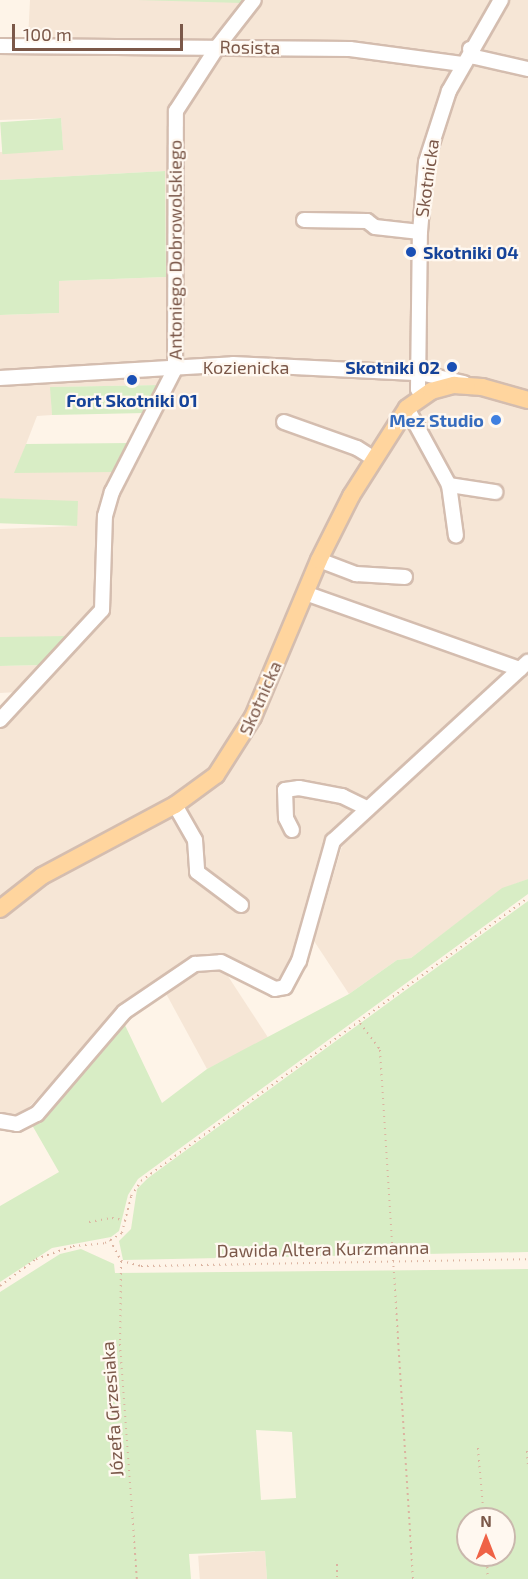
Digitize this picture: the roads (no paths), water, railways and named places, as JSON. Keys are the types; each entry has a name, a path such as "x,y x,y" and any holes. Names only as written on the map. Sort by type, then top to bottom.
{"main road":[{"name":"Skotnicka","path":"0,909 42,876 175,805 216,775 242,739 319,560 373,458 407,408 426,394 469,385"},
{"path":"469,385 528,400"}],"street":[{"name":"Antoniego Dobrowolskiego","path":"0,720 99,617 104,584 105,516 112,492 175,369 176,111 218,46 255,0"},
{"name":"Skotnicka","path":"426,394 423,374 420,232 426,162 434,131 462,64 501,0"},
{"name":"Rosista","path":"0,46 218,46 350,49 462,64"},
{"path":"470,49 475,57 528,69"},
{"path":"304,220 367,221 375,227 420,232"},
{"name":"Kozienicka","path":"0,378 233,364 423,374"},
{"path":"423,374 469,385"},
{"path":"407,408 449,485 456,536"},
{"path":"284,423 373,458"},
{"path":"449,485 495,492"},
{"path":"319,560 356,574 405,577"},
{"path":"0,1121 18,1124 37,1114 124,1012 195,964 221,962 275,989 285,987 298,961 326,856 341,831 524,665 305,593"},
{"path":"292,830 286,818 285,790 299,788 342,796 367,808"},
{"path":"175,805 195,840 197,872 241,905"}],"place":[{"name":"Skotniki 04","path":"411,252"},
{"name":"Skotniki 02","path":"452,367"},
{"name":"Fort Skotniki 01","path":"132,380"},
{"name":"Mez Studio","path":"496,420"}]}
